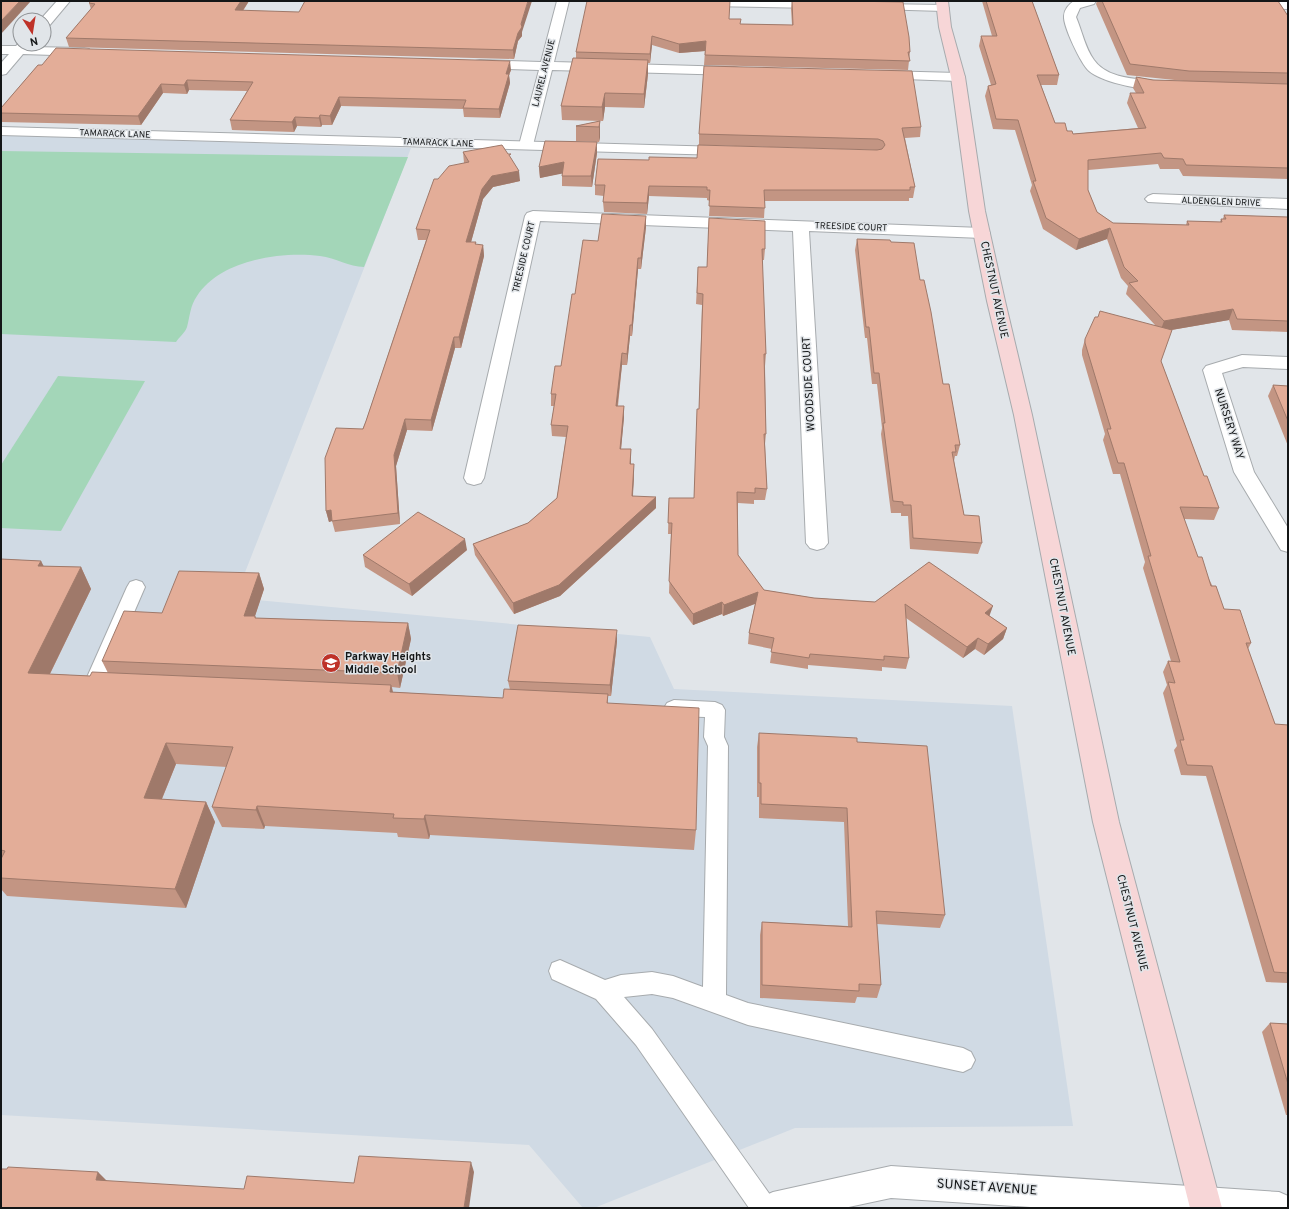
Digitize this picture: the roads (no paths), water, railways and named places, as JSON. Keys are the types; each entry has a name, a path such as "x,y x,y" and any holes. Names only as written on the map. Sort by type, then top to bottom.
{"main road":[{"name":"CHESTNUT AVENUE","path":"943,5 945,27 958,77 964,128 982,233 1023,415 1106,822 1205,1205"}],"street":[{"path":"52,14 64,1"},
{"name":"LAUREL AVENUE","path":"526,146 563,1"},
{"path":"1090,1 1075,5 1071,10 1070,17 1089,64 1099,72 1121,80 1150,85 1173,86"},
{"path":"1236,4 1288,5"},
{"path":"1,50 12,48"},
{"path":"52,49 97,53"},
{"path":"1,71 18,52"},
{"path":"468,64 748,71"},
{"path":"866,75 958,77"},
{"name":"ALDENGLEN DRIVE","path":"1153,200 1288,204"},
{"name":"TREESIDE COURT","path":"474,478 533,216 982,233"},
{"name":"WOODSIDE COURT","path":"801,225 817,543"},
{"name":"NURSERY WAY","path":"1288,363 1242,361 1212,370 1244,472 1288,545"},
{"name":"SUNSET AVENUE","path":"773,1208 892,1182 1205,1205"},
{"path":"1205,1205 1279,1208"}],"lane":[{"path":"700,2 826,6"},
{"path":"865,7 943,5"},
{"name":"TAMARACK LANE","path":"1,131 733,151"},
{"path":"126,685 94,684 136,587"},
{"path":"659,708 714,710 714,737 718,746 714,1002"},
{"path":"560,971 604,991 644,1037 764,1208"},
{"path":"604,991 621,986 652,983 673,987 760,1017 963,1060"}],"place":[{"name":"Parkway Heights Middle School","path":"331,663"}]}
